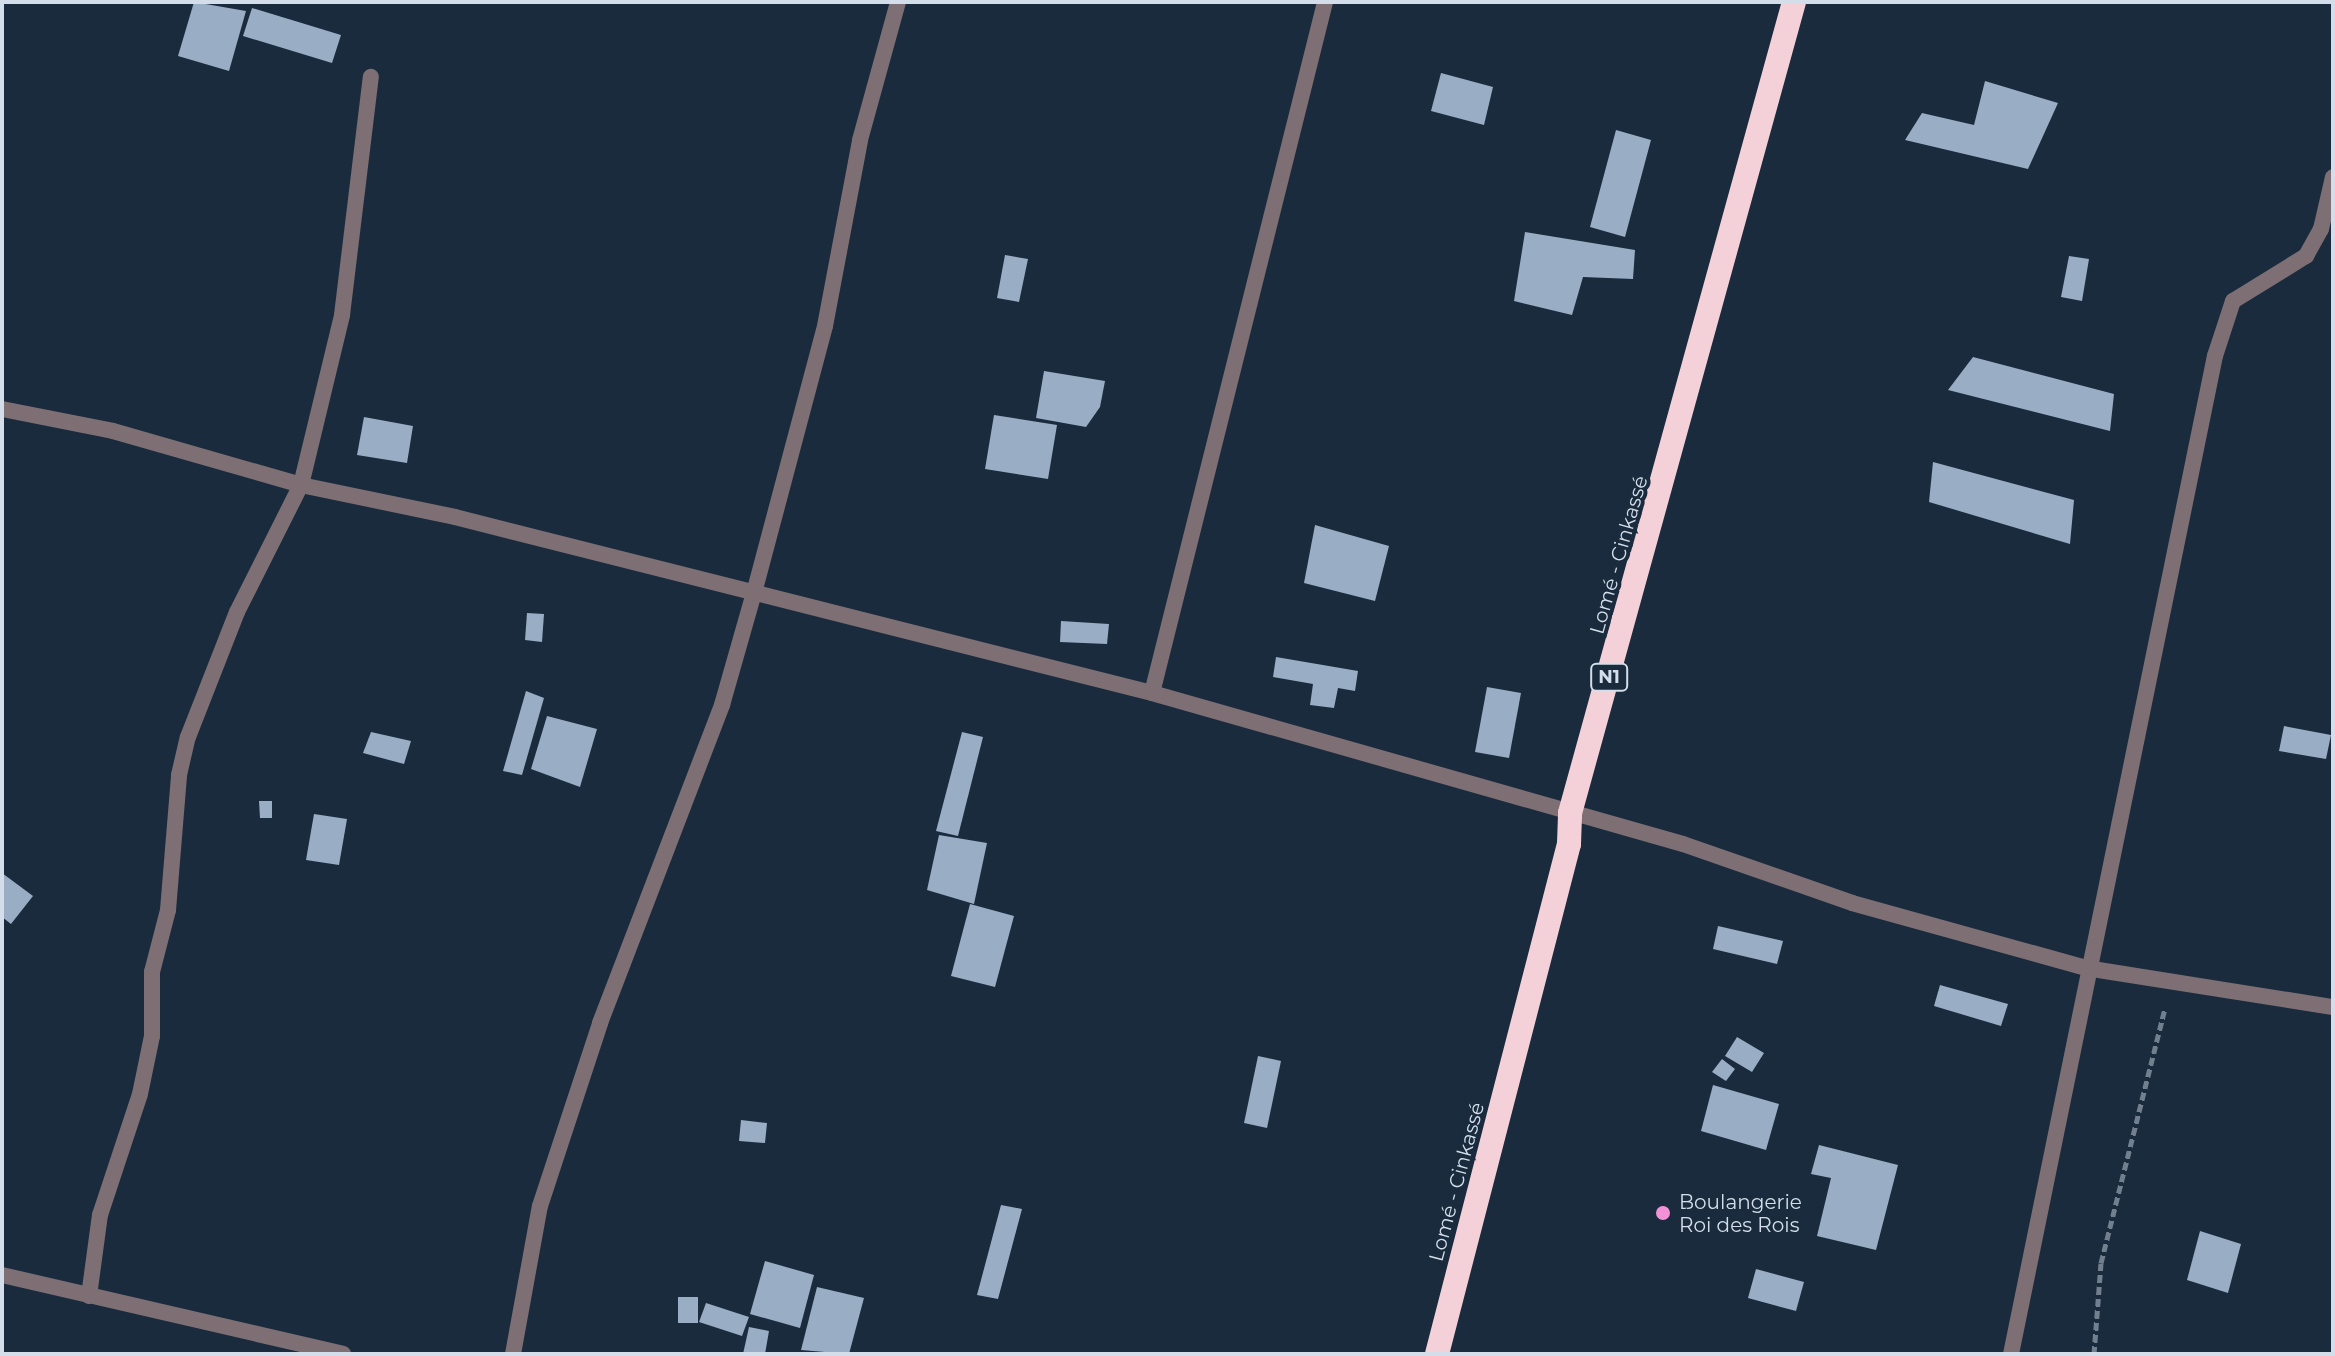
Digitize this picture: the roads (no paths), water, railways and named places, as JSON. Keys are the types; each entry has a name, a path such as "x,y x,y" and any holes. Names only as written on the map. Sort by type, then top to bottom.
{"highway":[{"name":"Lomé - Cinkassé","path":"1437,1354 1569,844 1570,813 1794,2"}],"street":[{"path":"513,1354 540,1206 600,1023 722,705 754,593 825,326 860,140 898,2"},
{"path":"1152,693 1325,2"},
{"path":"89,1296 100,1215 151,1044 152,972 168,910 175,849 172,809 188,737 237,612 301,485 342,315 371,77"},
{"path":"2011,1354 2086,968 2215,356 2233,301 2306,256 2321,229 2333,177"},
{"path":"2,409 113,431 301,485 455,517 1152,693 1683,844 1852,903 2086,968 2333,1007"},
{"path":"2,1275 343,1354"}],"place":[{"name":"Boulangerie Roi des Rois","path":"1663,1213"}]}
